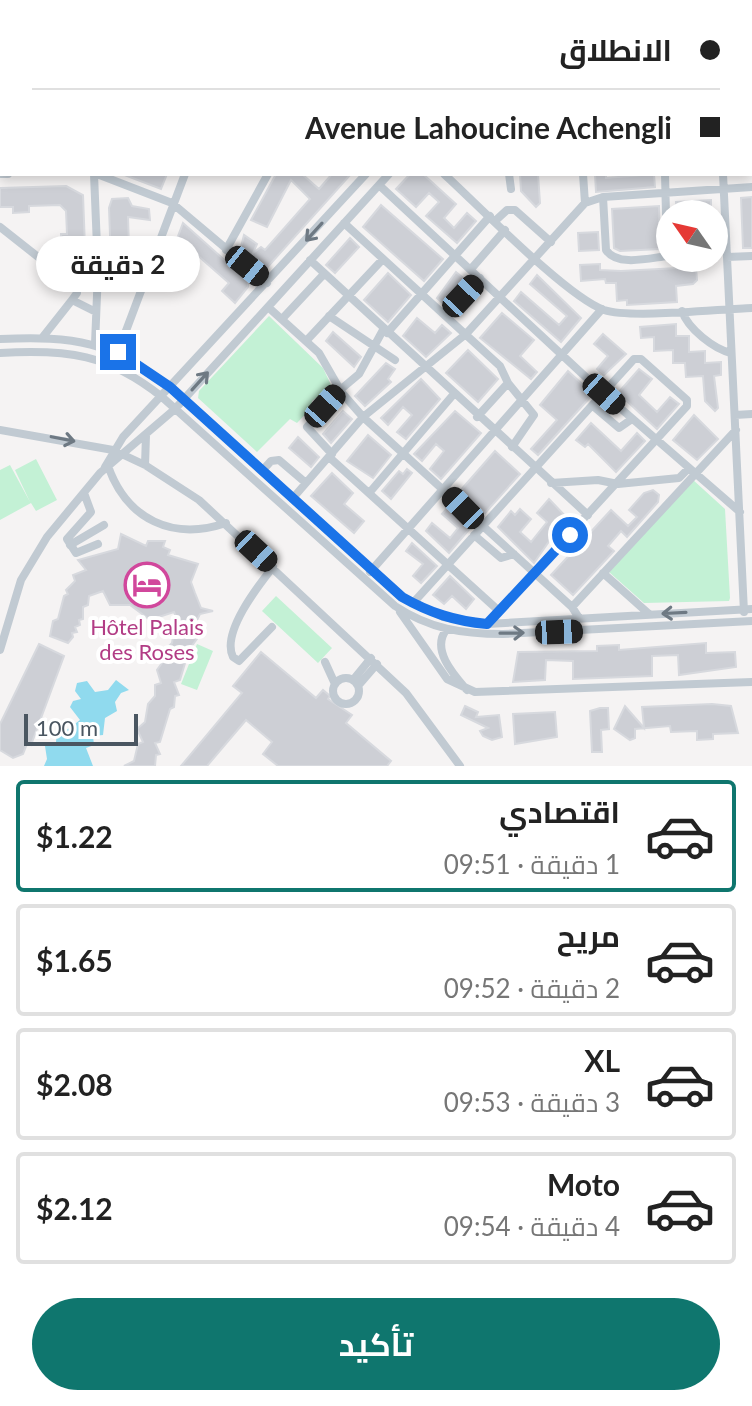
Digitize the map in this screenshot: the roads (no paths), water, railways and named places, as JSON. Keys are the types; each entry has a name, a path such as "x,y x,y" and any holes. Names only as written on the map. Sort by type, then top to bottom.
{"street":[{"path":"95,344 96,176"},
{"path":"101,176 172,203 267,283"},
{"path":"118,352 184,176"},
{"path":"226,250 267,176"},
{"path":"109,464 113,450 364,176"},
{"path":"0,650 16,594 32,560 84,493 109,464 175,409 387,176"},
{"path":"446,176 536,258 602,309 682,311 752,308"},
{"path":"509,176 511,189"},
{"path":"583,176 585,203"},
{"path":"603,197 607,253 620,260 668,254 665,176"},
{"path":"723,176 724,200"},
{"path":"379,185 632,419 691,471 740,507"},
{"path":"293,498 363,417 466,334 585,203 603,197 752,187"},
{"path":"499,611 331,455 307,427 359,374 385,331 493,218 507,210 515,210 551,242"},
{"path":"344,223 500,366 508,383 534,415 512,447"},
{"path":"0,227 75,286 77,293 42,338"},
{"path":"471,269 505,230"},
{"path":"728,257 752,256"},
{"path":"307,340 383,259"},
{"path":"310,260 453,395 588,515"},
{"path":"395,606 446,630 465,634 748,621 728,272"},
{"path":"282,319 324,274"},
{"path":"445,315 480,278"},
{"path":"72,300 96,312"},
{"path":"268,307 307,340 328,364 340,390 363,417 572,607 579,618"},
{"path":"364,579 564,356 602,309"},
{"path":"682,311 687,322 717,348 731,353"},
{"path":"329,316 395,360"},
{"path":"0,339 42,338 95,344 118,352 170,387 371,571 413,603 443,617 487,624 748,609"},
{"path":"0,353 91,356 125,370 162,397 395,606 447,679 467,690 482,693 752,682"},
{"path":"413,603 634,359 641,359 688,403 618,484 487,624"},
{"path":"477,417 508,383"},
{"path":"370,492 453,395"},
{"path":"593,406 619,428 632,419"},
{"path":"735,415 752,414"},
{"path":"0,430 124,454 226,523 406,693 460,766"},
{"path":"572,607 691,471 736,430"},
{"path":"143,464 146,435"},
{"path":"99,447 131,504 162,526 194,531 226,523"},
{"path":"262,471 271,461 279,460 306,483"},
{"path":"109,464 143,464"},
{"path":"550,483 598,480 618,484 679,478 691,471"},
{"path":"84,493 91,512 68,535 70,545 76,553 98,544"},
{"path":"740,507 752,502"},
{"path":"70,545 104,525"},
{"path":"474,535 501,558 514,554"},
{"path":"272,627 239,661 233,657 232,636 253,593 273,567"},
{"path":"603,573 649,614"},
{"path":"446,630 440,647 453,674 467,690"},
{"path":"325,662 335,684 335,696 343,703 354,700 356,683 374,661"},
{"path":"335,684 347,678 356,683"}],"water":[{"path":"116,680 129,690 121,693 115,702 117,711 105,718 103,735 93,736 94,745 86,748 93,766 44,766 47,759 45,746 56,742 57,732 68,729 80,720 70,707 73,701 81,699 75,691 77,683 87,681 95,692 108,690"}],"place":[{"name":"Hôtel Palais des Roses","path":"147,585"}]}
